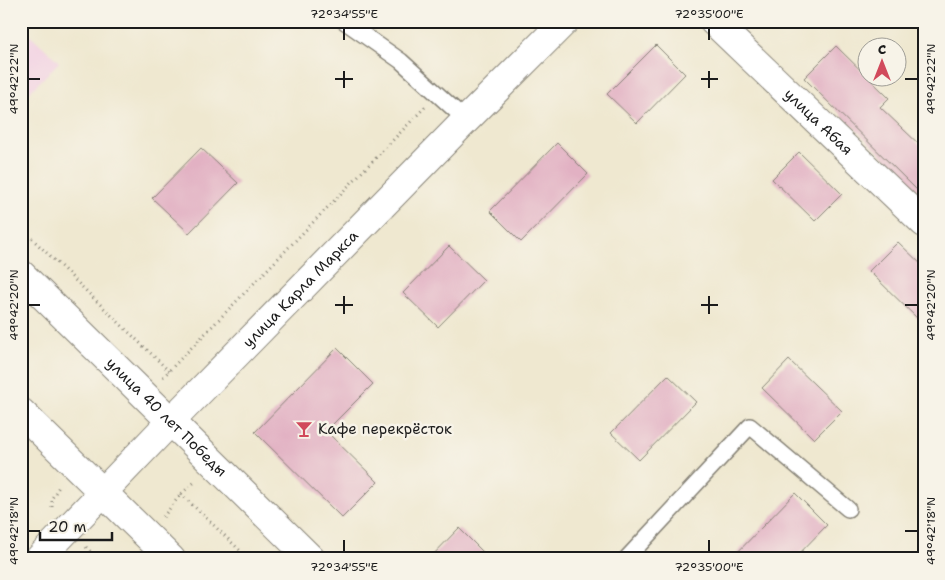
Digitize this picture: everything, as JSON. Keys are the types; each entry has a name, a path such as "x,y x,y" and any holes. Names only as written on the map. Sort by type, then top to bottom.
{"street":[{"name":"улица Карла Маркса","path":"39,559 171,421 565,21"},
{"name":"улица Абая","path":"713,21 924,223"},
{"name":"улица 40 лет Победы","path":"21,274 311,559"},
{"path":"21,412 172,559"}],"lane":[{"path":"344,21 401,61 466,120"},
{"path":"626,559 750,426 848,509"}],"path":[{"path":"145,395 438,94"},
{"path":"21,228 168,371"},
{"path":"148,536 181,494 216,465"},
{"path":"181,494 249,559"}],"shaded area":[{"path":"21,26 59,62 21,101"}],"building":[{"path":"656,45 685,74 637,123 607,94"},
{"path":"836,46 858,68 858,88 879,88 889,98 880,107 924,149 924,197 804,78"},
{"path":"557,143 588,174 521,242 490,211"},
{"path":"201,148 238,183 189,233 152,198"},
{"path":"799,152 842,194 815,221 772,179"},
{"path":"898,242 924,267 924,325 869,271"},
{"path":"449,246 484,280 438,327 403,293"},
{"path":"337,348 373,384 326,431 378,482 342,518 255,432"},
{"path":"789,360 842,411 814,439 762,388"},
{"path":"668,375 696,402 639,460 611,433"},
{"path":"795,493 827,525 794,559 731,559"},
{"path":"459,528 490,559 429,559"}],"place":[{"name":"Кафе перекрёсток","path":"304,429"}]}
